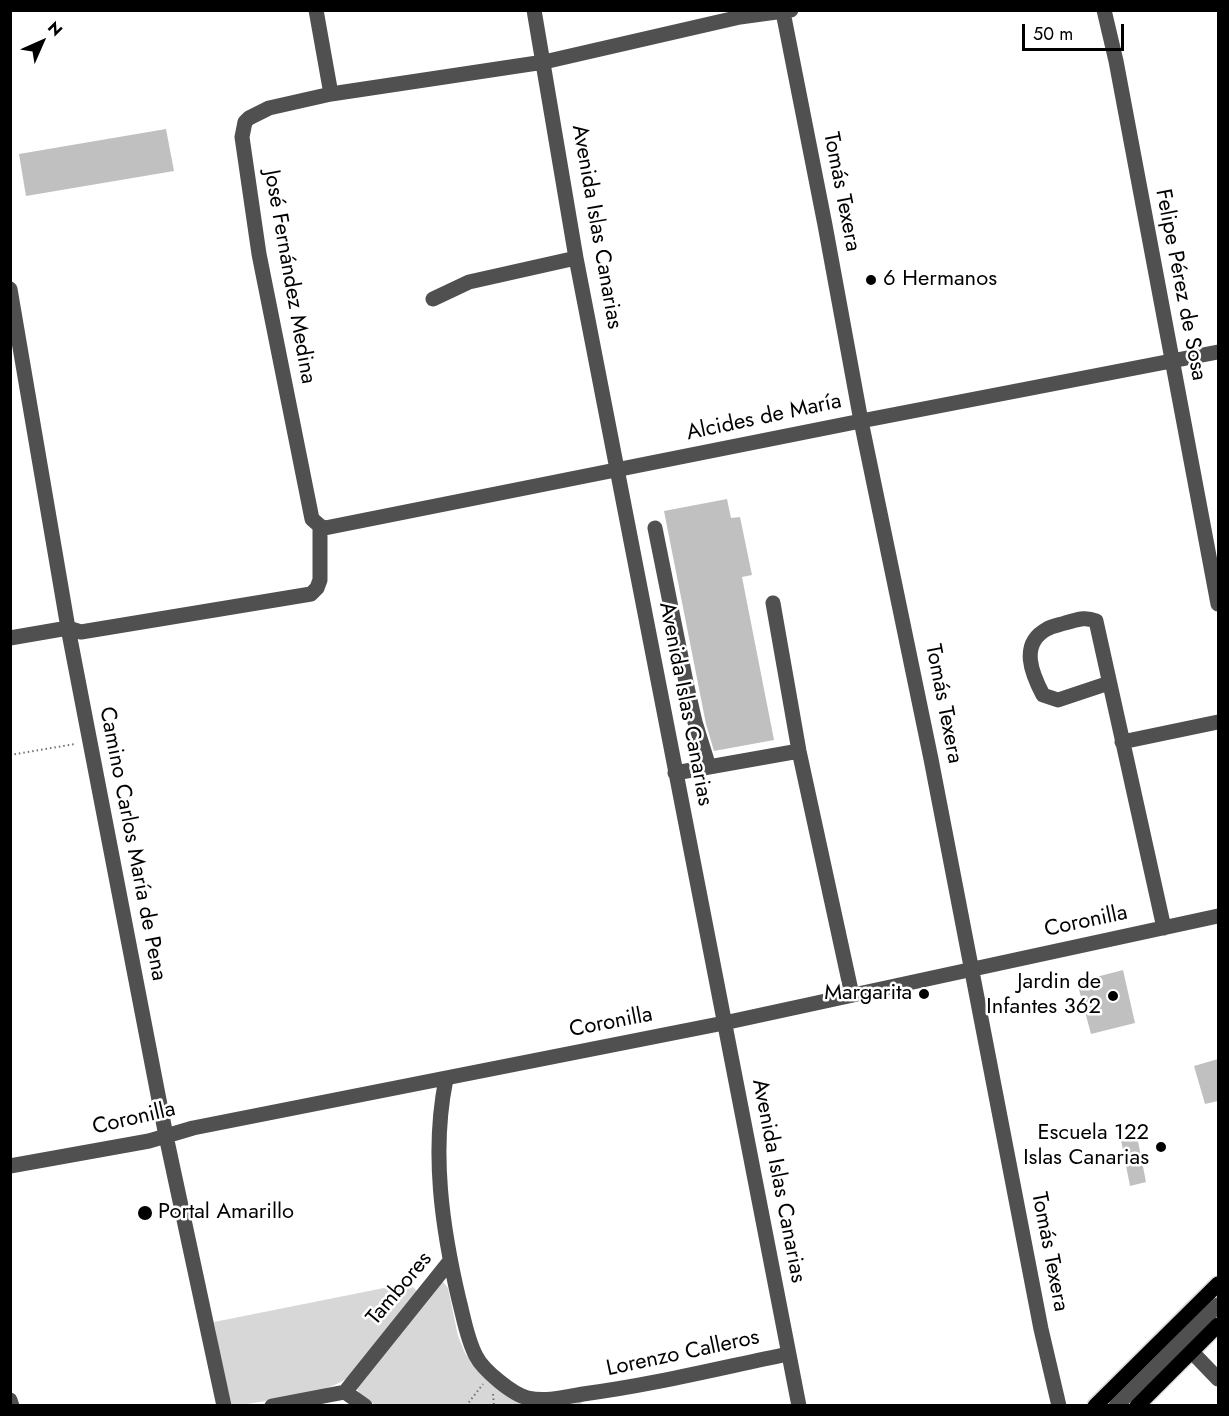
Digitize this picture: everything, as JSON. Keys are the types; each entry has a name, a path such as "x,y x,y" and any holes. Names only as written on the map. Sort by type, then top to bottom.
{"main road":[{"path":"1095,1406 1218,1284"},
{"path":"1137,1406 1218,1325"}],"street":[{"path":"316,10 332,94"},
{"name":"Avenida Islas Canarias","path":"534,10 576,258 799,1406"},
{"name":"Felipe Pérez de Sosa","path":"1104,10 1116,61 1218,604"},
{"name":"José Fernández Medina","path":"320,526 312,519 259,254 242,136 245,122 257,112 332,94 544,62 740,17 787,11"},
{"name":"Tomás Texera","path":"787,11 861,421 931,759 970,970 1039,1317 1059,1406"},
{"path":"433,299 469,282 576,258"},
{"name":"Camino Carlos María de Pena","path":"10,289 89,741 166,1136 224,1406"},
{"name":"Alcides de María","path":"320,526 325,528 1218,352"},
{"path":"10,638 68,628 81,632 311,594 317,588 320,580 320,526"},
{"path":"655,528 689,696 710,767"},
{"path":"773,603 799,751 852,995"},
{"path":"1109,683 1058,700 1043,695 1032,674 1030,655 1034,639 1047,628 1086,617 1096,621 1164,928"},
{"path":"1122,742 1218,722"},
{"path":"675,773 799,751"},
{"name":"Coronilla","path":"10,1166 149,1141 193,1128 724,1023 1218,916"},
{"path":"446,1079 440,1114 438,1147 450,1261"},
{"name":"Tambores","path":"450,1261 469,1342 477,1359 491,1373 526,1398 545,1400 605,1391"},
{"name":"Tambores","path":"345,1392 450,1261"},
{"path":"1116,1406 1218,1305"},
{"path":"1192,1352 1218,1379"},
{"name":"Lorenzo Calleros","path":"593,1406 605,1391 788,1354"},
{"path":"272,1406 345,1392 365,1406"},
{"path":"10,1400 12,1406"}],"path":[{"path":"10,755 89,741"},
{"path":"466,1406 491,1373"}],"shaded area":[{"path":"443,1282 448,1288 458,1336 465,1353 474,1366 508,1393 581,1400 582,1406 375,1405 359,1393 356,1386"},
{"path":"409,1283 418,1292 350,1376 327,1388 313,1392 242,1405 229,1404 214,1322"}],"building":[{"path":"166,129 174,171 26,196 19,154"},
{"path":"727,499 731,518 740,517 752,575 742,577 774,740 714,751 706,724 664,511"},
{"path":"1123,970 1135,1023 1091,1034 1077,982"},
{"path":"1218,1059 1218,1101 1205,1104 1194,1066"},
{"path":"1137,1136 1146,1182 1130,1186 1121,1140"}],"place":[{"name":"6 Hermanos","path":"871,280"},
{"name":"Margarita","path":"924,994"},
{"name":"Jardin de Infantes 362","path":"1113,996"},
{"name":"Escuela 122 Islas Canarias","path":"1161,1147"},
{"name":"Portal Amarillo","path":"145,1213"}]}
